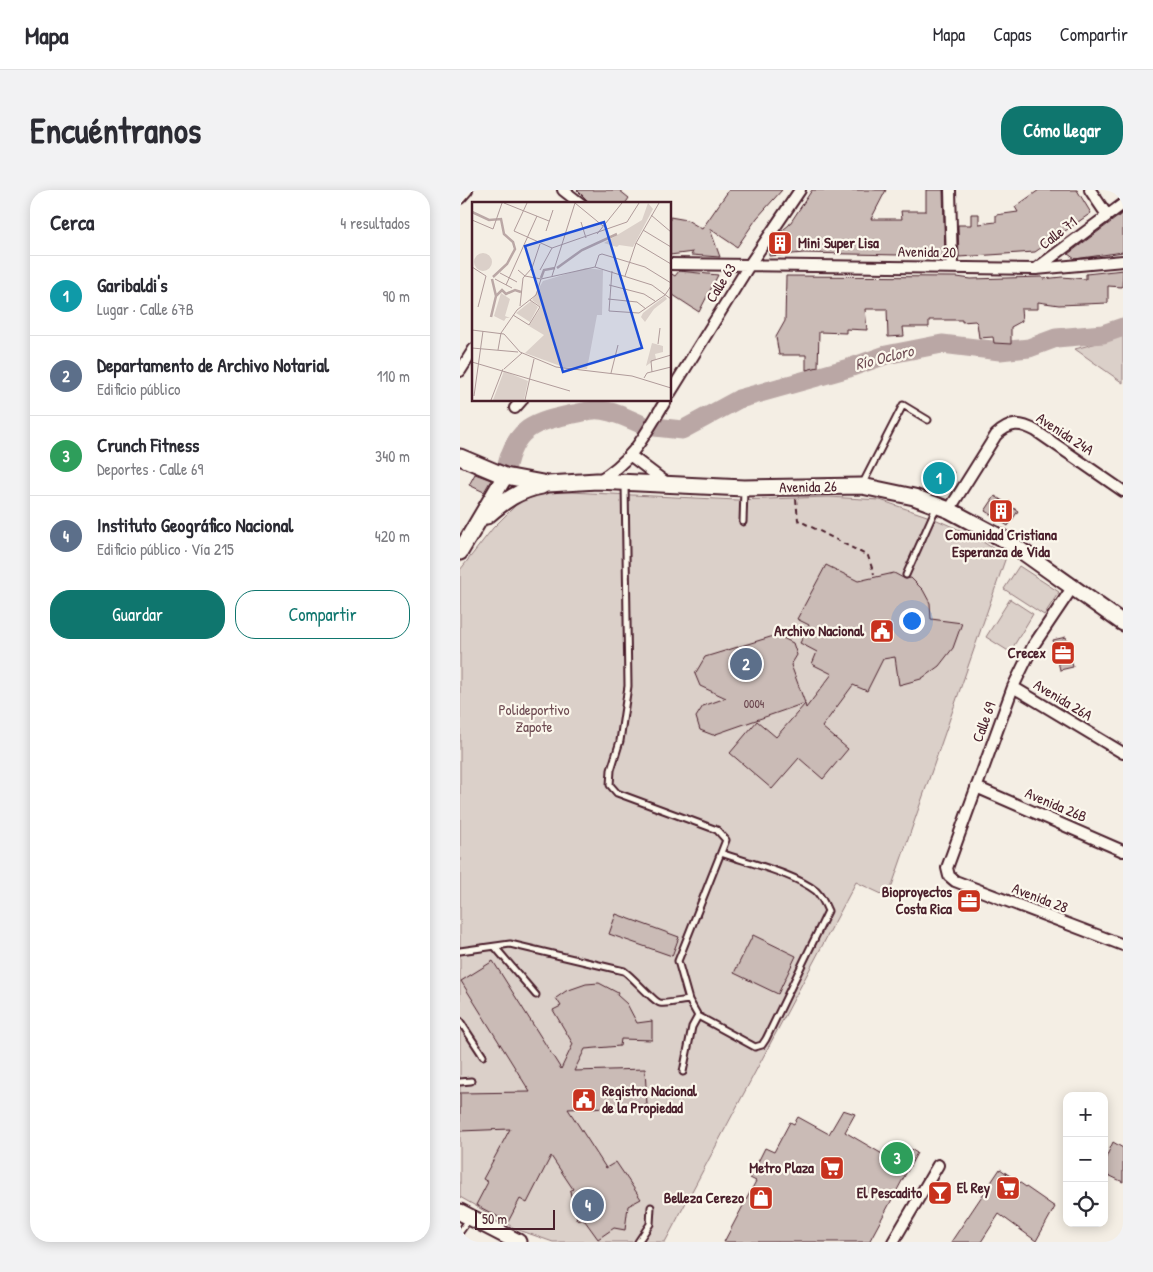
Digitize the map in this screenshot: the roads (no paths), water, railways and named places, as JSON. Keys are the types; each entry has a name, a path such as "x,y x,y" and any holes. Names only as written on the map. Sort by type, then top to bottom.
{"street":[{"path":"460,198 467,190"},
{"path":"563,190 578,202"},
{"name":"Calle 63","path":"671,391 750,264 800,190"},
{"path":"950,190 952,267"},
{"path":"1090,190 1107,215"},
{"name":"Calle 71","path":"1036,268 1123,204"},
{"name":"Avenida 20","path":"671,264 1036,268 1123,261"},
{"path":"460,371 472,352"},
{"path":"597,482 631,456 665,401"},
{"name":"Avenida 24A","path":"943,507 996,434 1005,426 1015,424 1026,425 1036,431 1123,491"},
{"name":"Avenida 26","path":"460,456 506,476 548,484 597,482 744,488 796,486 862,486 880,488 943,507 1009,542 1123,623"},
{"path":"631,456 671,486"},
{"path":"460,552 506,476"},
{"path":"477,525 512,496 525,489 548,484"},
{"name":"Calle 69","path":"949,876 947,868 1013,687 1033,646 1072,588"},
{"name":"Avenida 26A","path":"1013,687 1123,753"},
{"name":"Avenida 26B","path":"976,787 1123,851"},
{"name":"Avenida 28","path":"949,876 955,881 1123,945"},
{"path":"893,1242 938,1164"},
{"path":"465,1215 518,1242"}],"lane":[{"path":"862,486 903,405 928,420"},
{"path":"625,483 628,686 620,741 611,770 610,785 617,793 718,830 726,840 678,961 689,1000 698,1016 755,1047 762,1045 828,911 824,900 816,891 796,880 721,853"},
{"path":"743,522 744,488"},
{"path":"906,574 943,507"},
{"path":"460,952 510,944 624,971 636,979 651,999 660,1002 689,1000"},
{"path":"494,947 536,995"},
{"path":"683,1072 692,1027 698,1016"},
{"path":"460,1021 483,1056"},
{"path":"460,1082 471,1081"},
{"path":"638,1242 650,1224 651,1207"},
{"path":"460,1232 465,1215"}],"waterway":[{"name":"Río Ocloro","path":"655,427 682,430 739,399 849,368 886,355 942,344 1000,351 1029,348 1056,338 1103,334 1123,327"},
{"name":"Río Ocloro","path":"506,470 514,445 520,436 528,429 547,420 596,410 616,414 643,425"}],"place":[{"name":"Mini Super Lisa","path":"780,243"},
{"name":"Garibaldi's","path":"939,478"},
{"name":"Comunidad Cristiana Esperanza de Vida","path":"1001,511"},
{"name":"Archivo Nacional","path":"882,631"},
{"name":"Crecex","path":"1063,653"},
{"name":"Departamento de Archivo Notarial","path":"746,664"},
{"name":"Bioproyectos Costa Rica","path":"969,901"},
{"name":"Registro Nacional de la Propiedad","path":"584,1100"},
{"name":"Crunch Fitness","path":"897,1158"},
{"name":"Metro Plaza","path":"832,1168"},
{"name":"El Rey","path":"1008,1188"},
{"name":"El Pescadito","path":"940,1193"},
{"name":"Belleza Cerezo","path":"761,1198"},
{"name":"Instituto Geográfico Nacional","path":"588,1205"}],"park label":[{"name":"Polideportivo Zapote","path":"534,718"}]}
